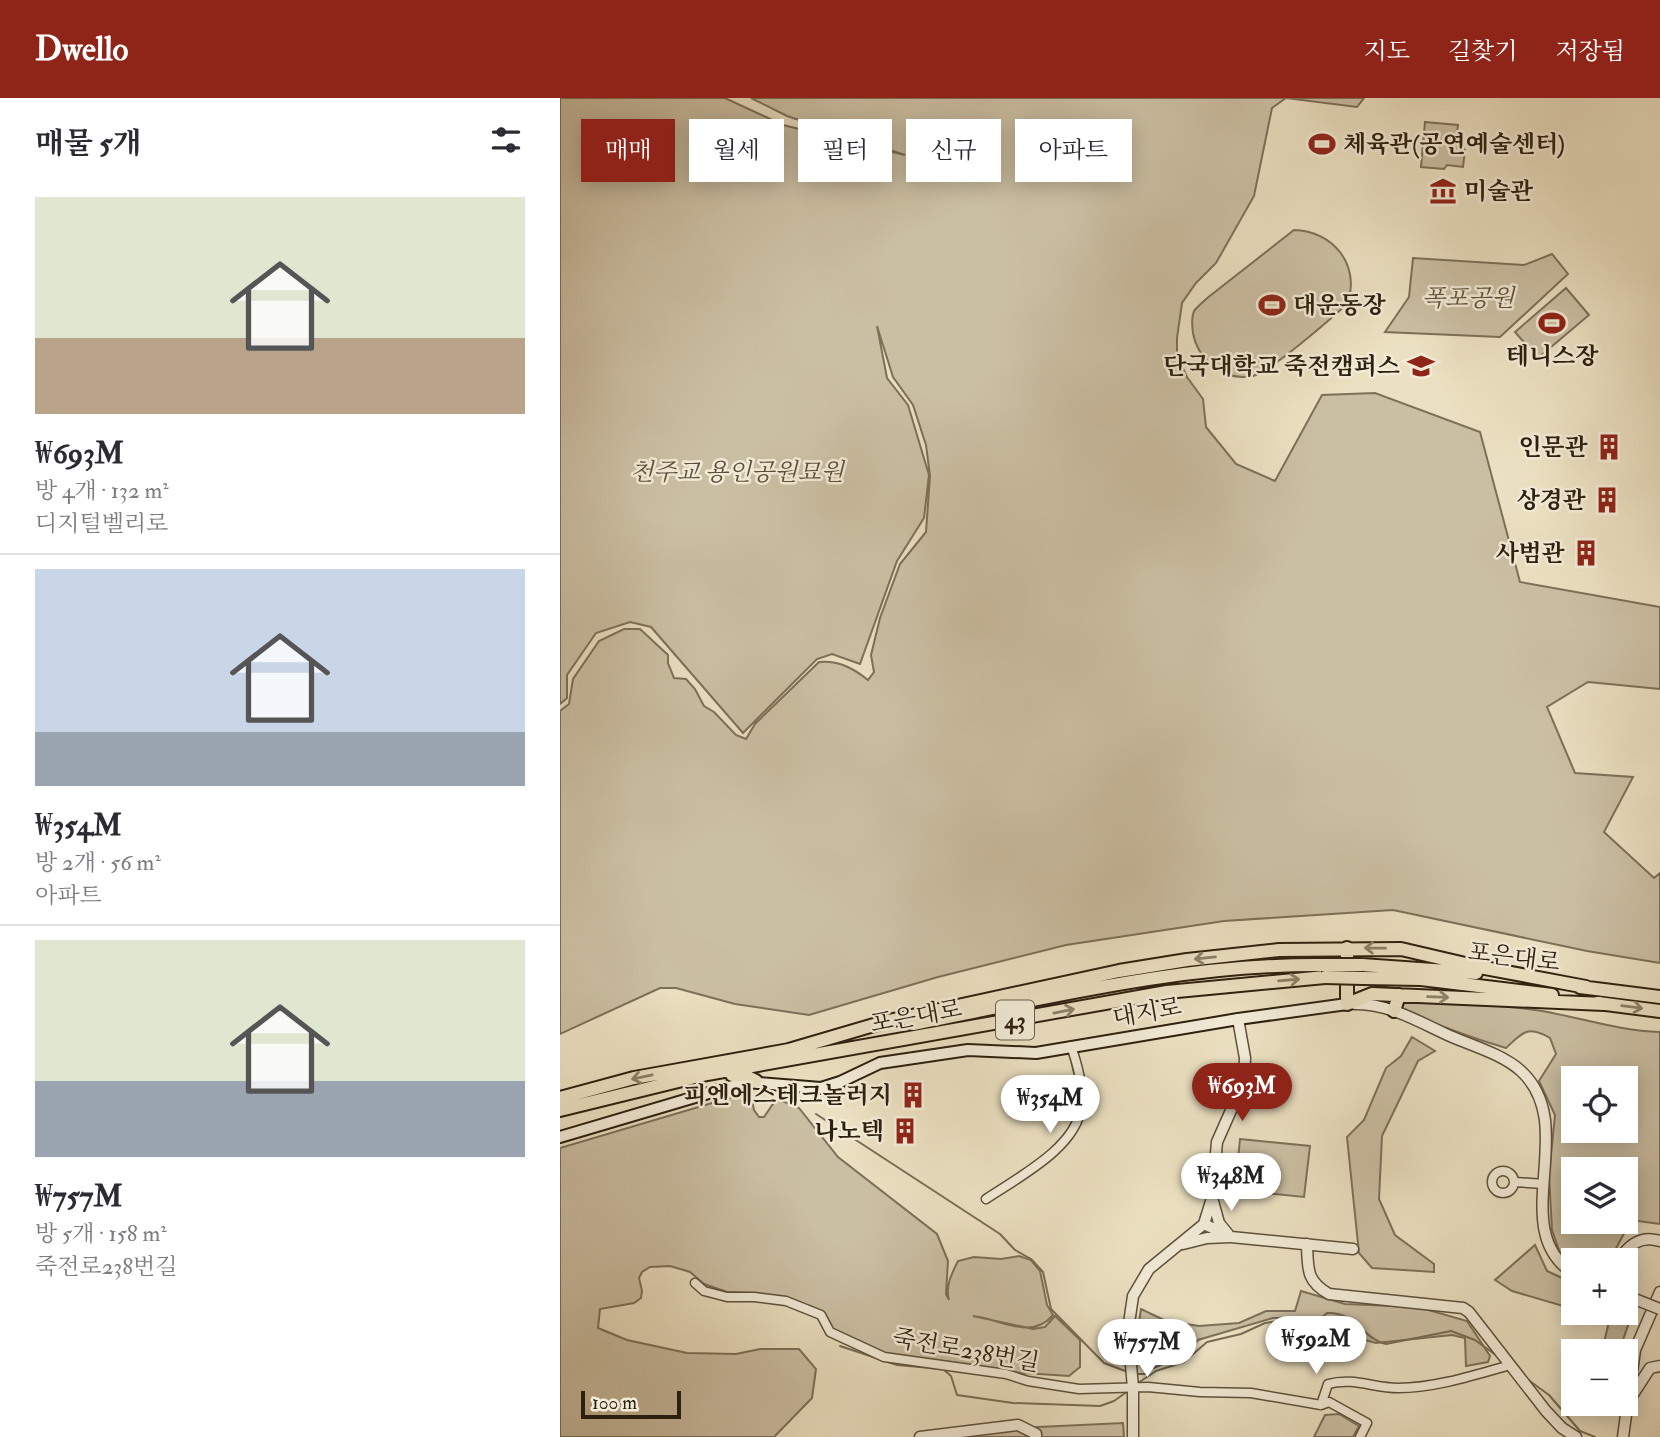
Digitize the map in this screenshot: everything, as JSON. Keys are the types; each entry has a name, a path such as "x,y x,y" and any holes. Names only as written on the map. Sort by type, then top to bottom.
{"highway":[{"path":"1346,948 1347,1004 1372,994 1604,1004"},
{"path":"782,1052 884,1022 1119,971 1279,950 1401,948 1474,967 1586,987"},
{"name":"포은대로","path":"560,1098 634,1078 782,1052 894,1027 1111,985 1278,964 1323,971"},
{"name":"포은대로","path":"560,1110 707,1074 1167,992 1323,971"},
{"name":"43","path":"1323,971 1363,971"},
{"name":"포은대로","path":"1363,971 1466,972 1660,997"},
{"name":"포은대로","path":"1363,971 1531,991 1660,1011"},
{"path":"1394,1012 1399,995"},
{"path":"707,1074 744,1075 756,1081"}],"main road":[{"name":"대지로","path":"560,1137 735,1084 756,1081 801,1088 821,1088 880,1063 968,1050 1036,1052 1238,1018 1347,1004"}],"street":[{"name":"대지로","path":"1347,1004 1379,1005 1504,1059 1523,1073 1537,1093 1545,1115 1547,1127 1543,1208 1546,1239 1561,1262"},
{"path":"1133,1433 1128,1330 1133,1296 1149,1269 1204,1224 1212,1198 1217,1142 1246,1071 1238,1018"},
{"path":"986,1199 1051,1154 1065,1140 1076,1123 1081,1108 1081,1090 1072,1046"},
{"path":"1502,1171 1509,1173 1514,1182 1504,1196 1493,1187 1496,1174 1502,1171"},
{"path":"1514,1182 1544,1184"},
{"path":"1212,1198 1219,1223 1231,1237"},
{"path":"1204,1224 1231,1237"},
{"path":"1178,1245 1207,1238 1231,1237 1353,1249"},
{"path":"1628,1248 1642,1239 1660,1241"},
{"path":"1307,1244 1311,1279 1316,1287 1329,1294 1463,1308 1474,1316 1508,1366 1546,1410 1562,1428 1576,1437"},
{"name":"죽전로238번길","path":"695,1283 704,1291 727,1297 786,1301 821,1315 830,1332 884,1357 1006,1374 1028,1381 1080,1389 1132,1388 1251,1393 1321,1405 1329,1402 1367,1423 1360,1437"},
{"path":"1638,1343 1660,1293"},
{"path":"1638,1300 1660,1309"},
{"path":"1321,1405 1328,1384 1343,1380 1397,1388 1435,1383 1508,1366"},
{"path":"1638,1387 1650,1368 1660,1366"},
{"path":"1623,1437 1626,1416"},
{"path":"920,1437 1018,1425 1036,1434 1036,1437"}],"green space":[{"name":"천주교 용인공원묘원","path":"560,98 725,98 770,119 689,119 689,182 784,182 784,125 798,129 798,182 892,182 892,152 905,155 892,151 892,119 798,120 751,98 1286,98 1272,108 1254,196 1216,263 1196,283 1182,303 1177,356 1187,377 1203,399 1206,427 1236,464 1275,481 1322,395 1375,393 1480,432 1520,582 1660,607 1660,689 1588,682 1547,707 1575,773 1633,777 1604,832 1654,878 1660,873 1660,963 1587,951 1393,910 1224,921 1066,945 938,977 809,1015 735,1004 676,988 660,988 560,1034 560,711 569,704 573,679 599,641 624,629 640,629 668,655 674,678 686,679 704,706 714,712 736,735 746,739 755,724 819,662 833,662 845,666 868,680 874,672 871,655 880,618 900,564 926,532 930,476 926,445 913,405 893,377 877,326 887,378 908,405 929,475 924,518 897,561 860,664 832,654 817,659 743,733 651,627 630,622 596,633 567,675 567,698 560,704"},
{"path":"1286,98 1364,98 1357,107"},
{"path":"1425,122 1458,125 1456,141 1465,150 1463,167 1421,167"},
{"name":"대운동장","path":"1294,230 1321,236 1340,252 1350,275 1348,303 1301,343 1261,372 1242,377 1223,372 1214,367 1200,352 1193,333 1194,311"},
{"name":"폭포공원","path":"1552,254 1568,274 1500,337 1385,332 1409,297 1413,258 1524,265"},
{"name":"테니스장","path":"1566,288 1589,315 1538,358 1515,332"},
{"path":"1401,1001 1542,1011 1601,1024 1660,1032 1660,1224 1638,1221 1638,1157 1561,1157 1561,1234 1624,1234 1616,1248 1561,1248 1560,1253 1552,1230 1549,1175 1555,1115 1539,1081 1556,1054 1550,1038 1536,1032 1526,1032 1506,1048 1399,1008"},
{"path":"1412,1037 1435,1051 1418,1061 1382,1136 1379,1199 1395,1235 1434,1264 1434,1272 1372,1268 1359,1253 1347,1137 1364,1120 1386,1068 1401,1056"},
{"path":"751,1095 754,1110 759,1117 764,1117 775,1101 780,1100 799,1108 838,1157 937,1234 948,1261 946,1294 949,1300 951,1275 958,1261 974,1257 1001,1259 1019,1256 1031,1260 1040,1271 1047,1305 1053,1315 1045,1323 1026,1328 1045,1327 1055,1316 1080,1340 1080,1367 1069,1376 1010,1372 886,1354 832,1329 821,1312 789,1298 727,1292 704,1284 690,1272 670,1266 650,1267 642,1272 639,1278 641,1298 634,1303 600,1309 598,1328 627,1340 687,1353 736,1354 760,1349 799,1349 816,1369 812,1398 774,1437 560,1437 560,1148"},
{"path":"1240,1139 1310,1146 1304,1197 1235,1190"},
{"path":"1535,1245 1547,1271 1561,1277 1561,1305 1512,1291 1495,1280"},
{"path":"1301,1291 1345,1304 1418,1307 1467,1321 1490,1356 1488,1362 1466,1366 1465,1338 1452,1335 1376,1343 1326,1329 1311,1318 1273,1318 1198,1340 1187,1353 1154,1368 1143,1367 1138,1329 1141,1309 1166,1321 1199,1326 1239,1323 1266,1311 1295,1311"},
{"path":"1628,1325 1623,1339 1605,1339 1608,1326"},
{"path":"1339,1414 1359,1426 1353,1437 1314,1437 1325,1415"},
{"path":"1123,1423 1124,1437 946,1437 1038,1427"}],"waterway":[{"path":"816,1114 1000,1234 1015,1250 1031,1259 1043,1272 1051,1309 1104,1363 1128,1372"},
{"path":"1138,1383 1156,1371 1184,1362 1207,1342 1278,1321 1312,1326 1327,1313 1346,1317 1371,1337 1386,1344 1451,1331 1475,1340 1500,1358"},
{"path":"840,1346 897,1365 943,1369 951,1376 957,1395 1013,1403 1100,1406 1114,1401 1128,1391"},
{"path":"1137,1374 1148,1374"},
{"path":"1527,1379 1549,1395 1580,1431 1595,1437"}],"place":[{"name":"체육관(공연예술센터)","path":"1322,144"},
{"name":"미술관","path":"1443,191"},
{"name":"대운동장","path":"1272,305"},
{"name":"테니스장","path":"1552,323"},
{"name":"단국대학교 죽전캠퍼스","path":"1421,366"},
{"name":"인문관","path":"1609,447"},
{"name":"상경관","path":"1607,500"},
{"name":"사범관","path":"1586,553"},
{"name":"피엔에스테크놀러지","path":"913,1095"},
{"name":"나노텍","path":"905,1131"}]}
